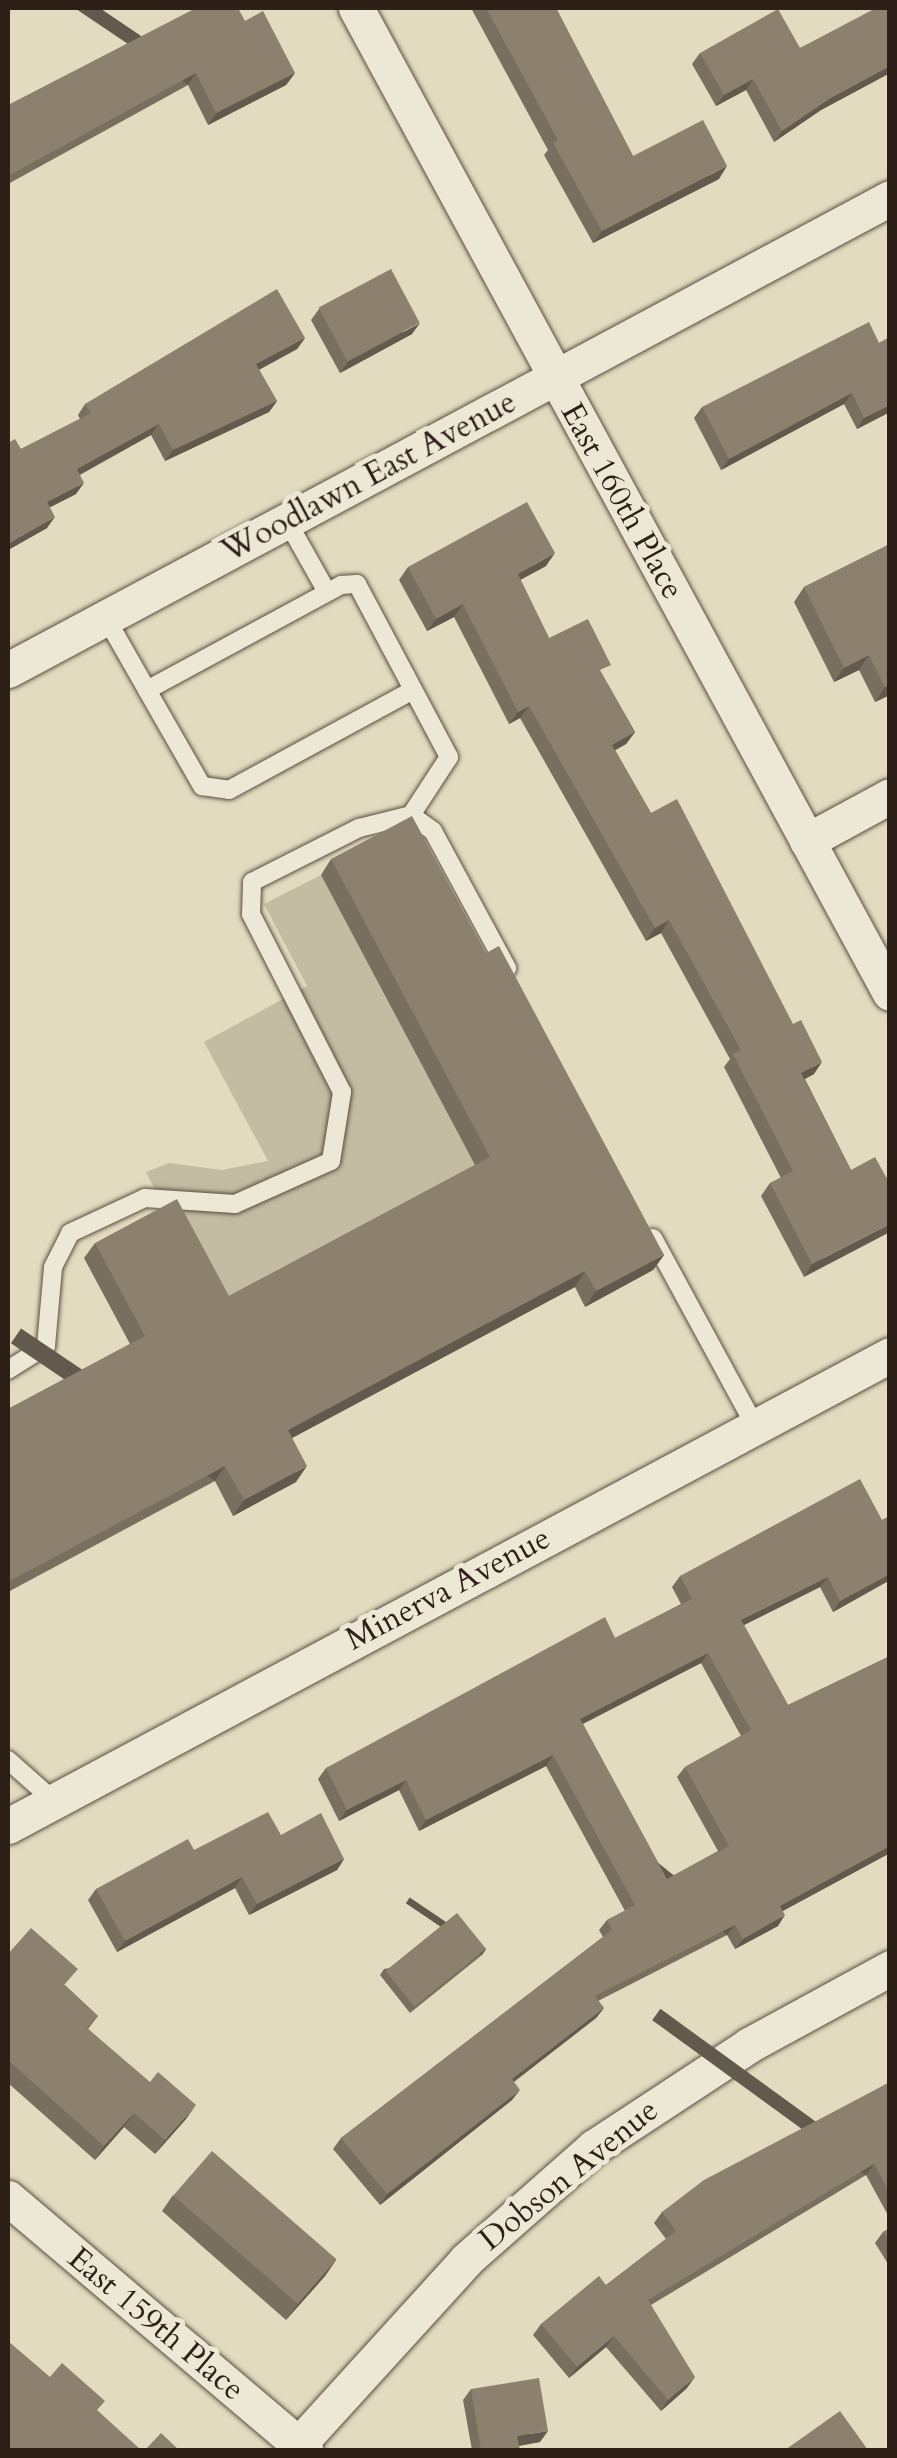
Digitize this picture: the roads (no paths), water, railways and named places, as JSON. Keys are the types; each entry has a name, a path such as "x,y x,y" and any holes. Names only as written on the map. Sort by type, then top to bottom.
{"street":[{"name":"East 160th Place","path":"356,8 890,993"},
{"name":"Woodlawn East Avenue","path":"8,670 890,198"},
{"path":"807,840 890,796"},
{"name":"Minerva Avenue","path":"8,1826 52,1799 890,1355"},
{"name":"Dobson Avenue","path":"302,2448 467,2260 594,2147 748,2045 890,1968"},
{"name":"East 159th Place","path":"8,2198 302,2448"}],"lane":[{"path":"287,521 327,592"},
{"path":"8,1370 46,1346 53,1267 70,1233 145,1198 235,1204 332,1161 342,1092 251,914 252,882 359,828 411,816 448,757 357,584 327,592 148,690"},
{"path":"106,618 202,786 229,790 413,690"},
{"path":"411,816 433,831 517,986"},
{"path":"647,1226 754,1426"},
{"path":"8,1760 52,1799"}]}
